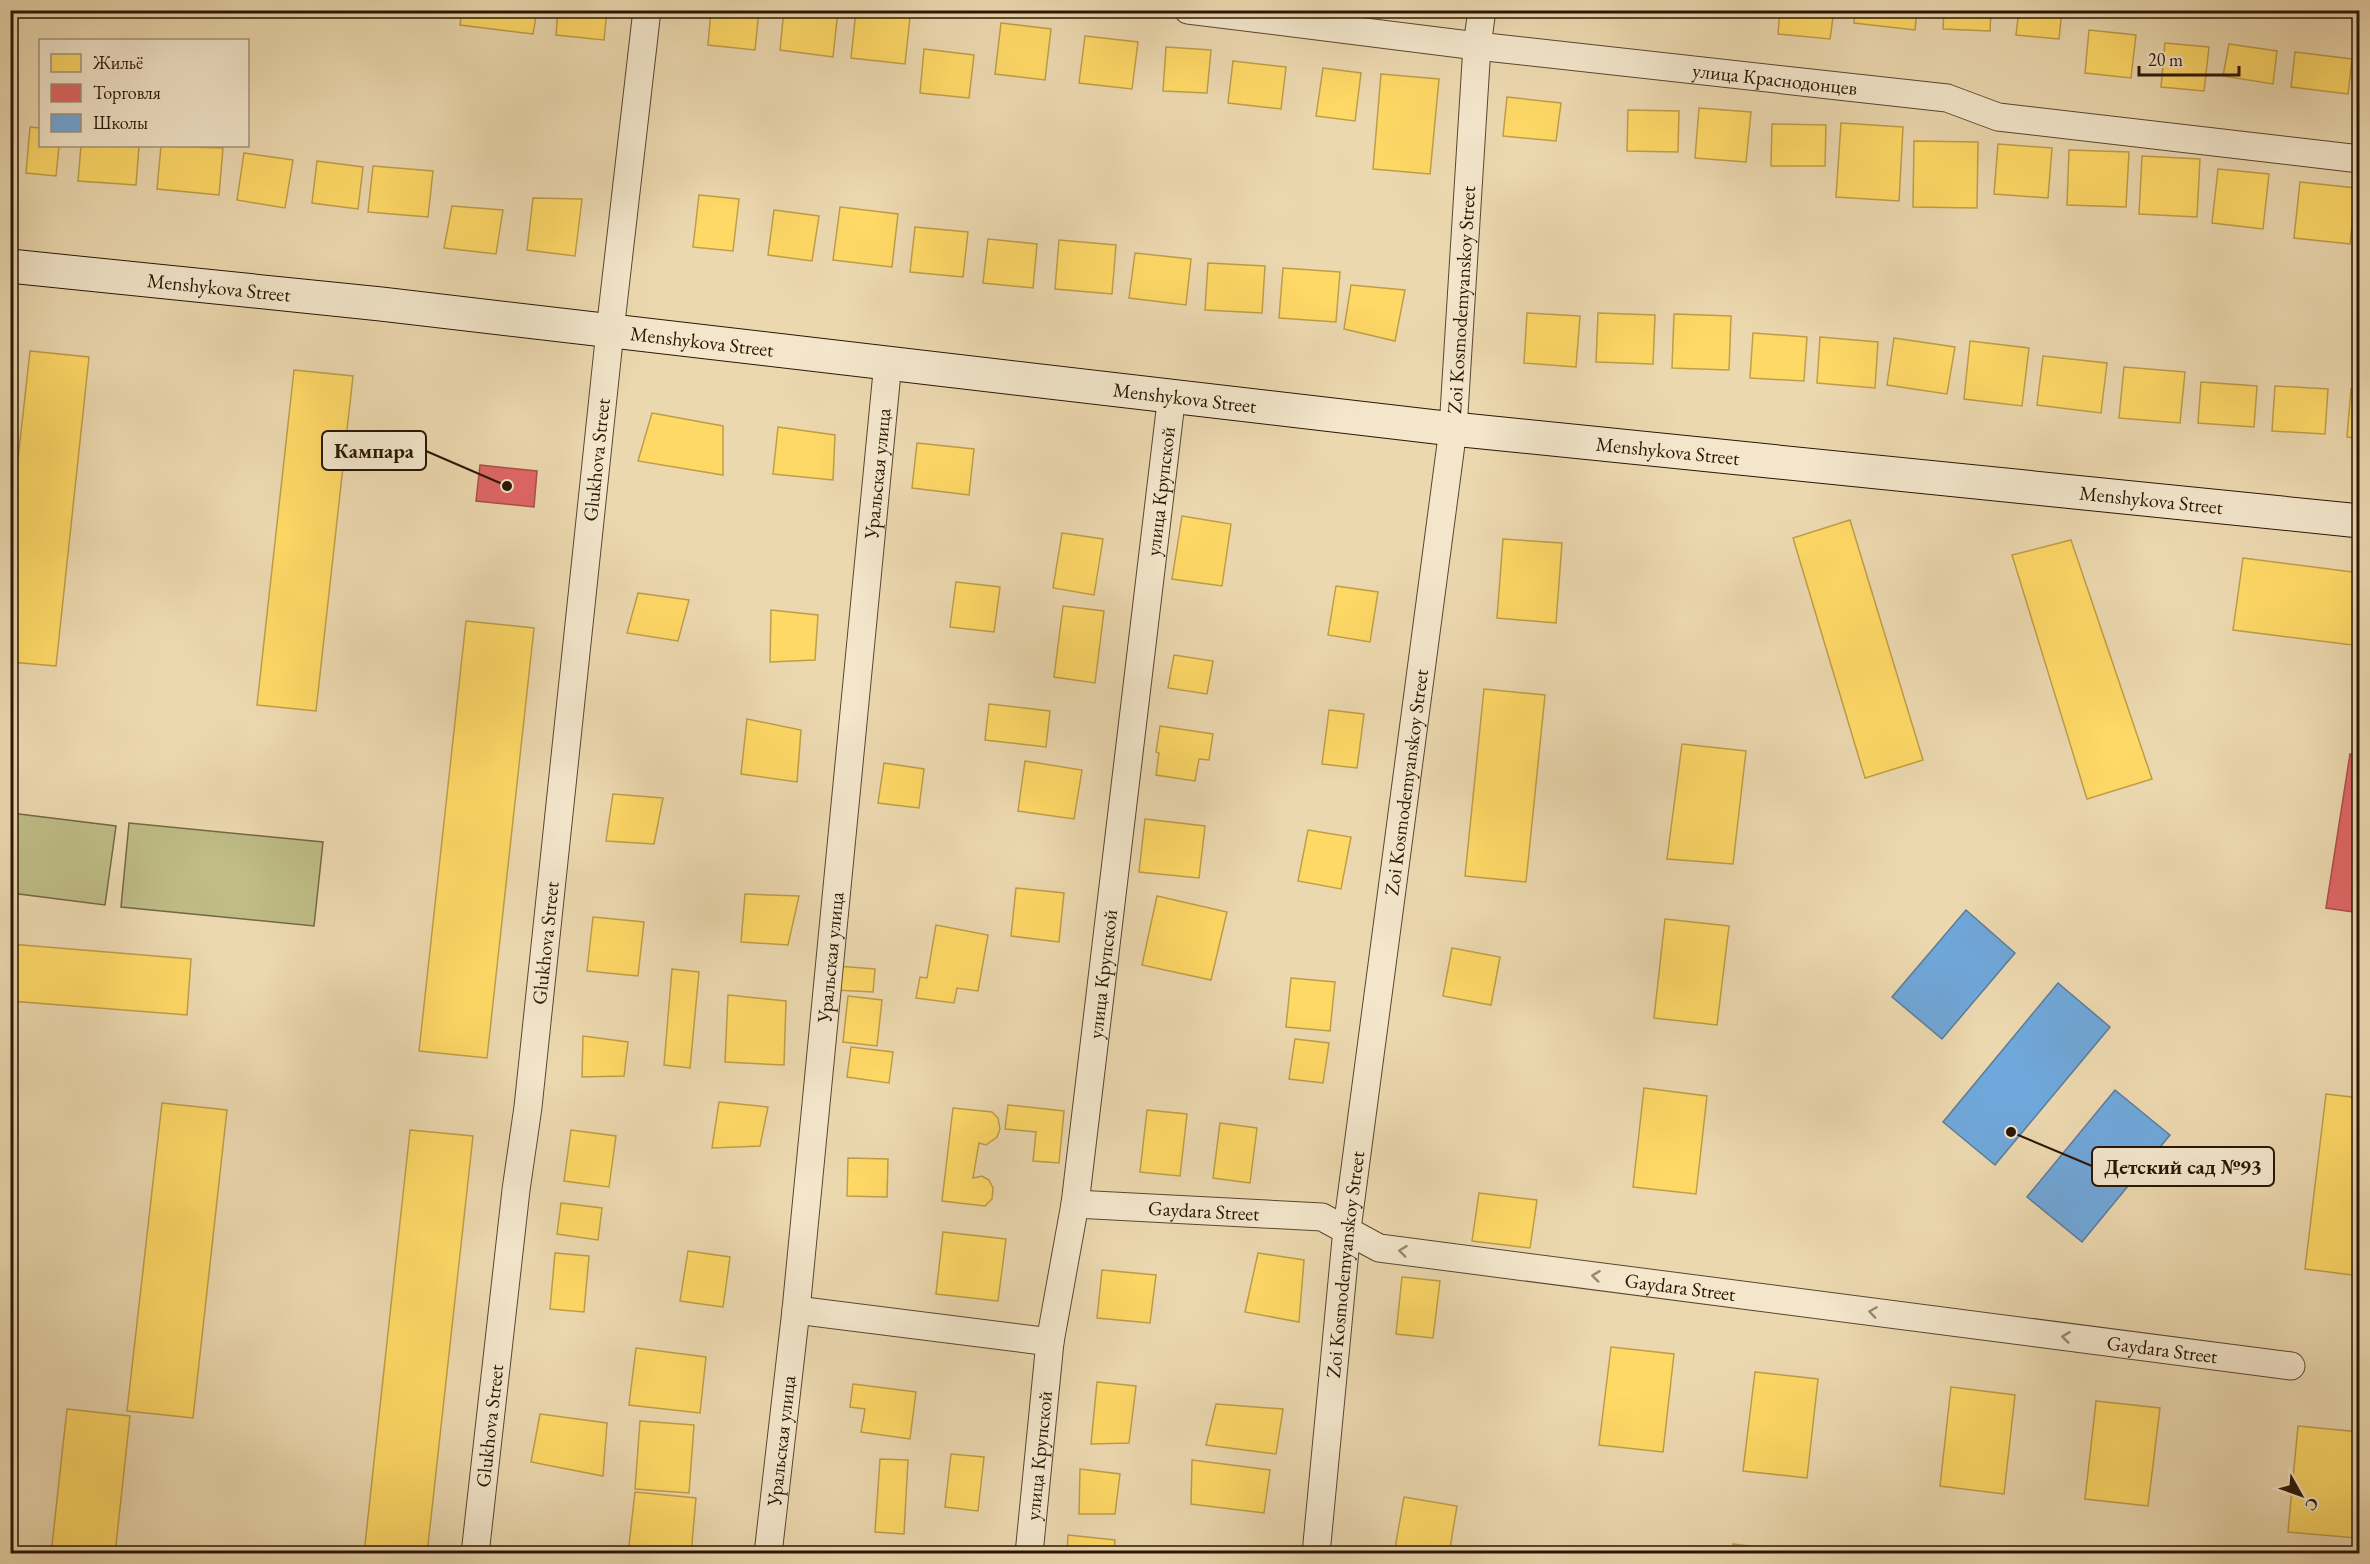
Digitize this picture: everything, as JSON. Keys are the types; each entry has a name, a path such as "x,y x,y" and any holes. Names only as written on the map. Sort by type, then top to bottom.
{"street":[{"name":"Glukhova Street","path":"476,1554 516,1190 528,1107 610,331 647,10"},
{"name":"улица Краснодонцев","path":"1188,10 1477,46 1947,98 1998,117 2360,159"},
{"name":"Zoi Kosmodemyanskoy Street","path":"1316,1554 1347,1230 1453,429 1477,46 1482,10"},
{"name":"Menshykova Street","path":"10,266 381,304 1172,394 1453,429 2360,521"},
{"name":"Уральская улица","path":"768,1554 796,1310 888,362"},
{"name":"улица Крупской","path":"1029,1554 1050,1342 1075,1204 1172,394"},
{"name":"Gaydara Street","path":"1075,1204 1323,1217 1379,1248 2291,1366"},
{"path":"796,1310 1050,1342"}],"shaded area":[{"path":"11,813 116,826 105,905 11,893"},
{"path":"129,823 323,842 314,926 121,907"}],"building: Жильё":[{"path":"414,10 453,10 452,16"},
{"path":"462,10 537,10 533,34 460,25"},
{"path":"558,10 607,10 604,40 556,35"},
{"path":"711,10 759,10 755,50 708,45"},
{"path":"784,10 838,11 833,57 780,50"},
{"path":"1780,10 1834,10 1830,39 1778,34"},
{"path":"1855,10 1917,10 1915,30 1854,23"},
{"path":"1944,10 1991,10 1990,31 1943,29"},
{"path":"2019,10 2062,10 2059,39 2016,35"},
{"path":"856,11 910,17 905,64 851,58"},
{"path":"1001,23 1051,29 1045,80 995,74"},
{"path":"2089,30 2136,35 2131,78 2085,73"},
{"path":"1085,36 1138,42 1132,89 1079,83"},
{"path":"2165,43 2209,47 2204,91 2161,87"},
{"path":"2229,44 2277,51 2273,84 2223,76"},
{"path":"1166,47 1211,50 1207,93 1163,91"},
{"path":"924,49 974,55 969,98 920,93"},
{"path":"2295,52 2352,59 2348,94 2291,87"},
{"path":"1233,61 1286,67 1281,109 1228,103"},
{"path":"1323,68 1361,73 1355,121 1316,116"},
{"path":"1381,74 1439,79 1430,174 1373,169"},
{"path":"1507,97 1561,103 1556,141 1503,136"},
{"path":"1699,108 1751,112 1746,162 1695,158"},
{"path":"1628,110 1679,111 1678,152 1627,151"},
{"path":"1841,123 1903,127 1899,201 1836,197"},
{"path":"1772,124 1826,125 1825,166 1771,166"},
{"path":"30,127 39,128 39,147 59,147 56,176 26,173"},
{"path":"1914,141 1978,142 1977,208 1913,207"},
{"path":"1998,144 2052,148 2048,198 1994,194"},
{"path":"81,147 139,147 136,185 78,181"},
{"path":"161,147 223,148 219,195 157,189"},
{"path":"2069,150 2129,152 2126,207 2067,205"},
{"path":"244,153 293,160 285,208 237,200"},
{"path":"2142,156 2200,159 2197,217 2139,214"},
{"path":"317,161 363,167 358,209 312,203"},
{"path":"373,166 433,171 428,217 368,212"},
{"path":"2218,169 2269,174 2263,229 2212,223"},
{"path":"2300,182 2356,188 2350,244 2294,238"},
{"path":"699,195 739,199 733,251 693,247"},
{"path":"533,198 582,199 575,256 527,250"},
{"path":"452,206 503,210 496,254 444,248"},
{"path":"840,207 898,214 892,267 833,260"},
{"path":"774,210 819,216 812,261 768,255"},
{"path":"915,227 968,232 963,277 910,272"},
{"path":"988,239 1037,244 1033,288 983,283"},
{"path":"1059,240 1116,245 1112,294 1055,289"},
{"path":"1135,253 1191,259 1186,305 1129,298"},
{"path":"1208,263 1265,266 1262,313 1205,310"},
{"path":"1283,268 1340,272 1336,322 1279,318"},
{"path":"1351,285 1405,290 1395,341 1344,329"},
{"path":"1527,313 1580,316 1576,367 1524,363"},
{"path":"1598,313 1655,315 1653,364 1596,362"},
{"path":"1674,314 1731,316 1729,370 1672,368"},
{"path":"1753,333 1807,337 1804,381 1750,378"},
{"path":"1820,337 1878,342 1875,388 1817,383"},
{"path":"1894,338 1955,347 1947,394 1887,385"},
{"path":"1970,341 2029,348 2022,406 1964,399"},
{"path":"30,351 89,357 56,666 10,662 10,531"},
{"path":"2043,356 2107,363 2101,413 2037,405"},
{"path":"2124,367 2185,372 2180,423 2119,418"},
{"path":"294,370 353,376 316,711 257,705"},
{"path":"2201,382 2257,386 2254,427 2198,423"},
{"path":"2275,386 2328,389 2325,434 2272,431"},
{"path":"2351,389 2360,390 2360,438 2347,437"},
{"path":"652,413 723,426 723,475 638,461"},
{"path":"778,427 835,435 833,480 773,474"},
{"path":"917,443 974,449 969,495 912,488"},
{"path":"1182,516 1231,524 1222,586 1172,579"},
{"path":"1850,520 1923,760 1865,778 1793,538"},
{"path":"1062,533 1103,539 1094,595 1053,588"},
{"path":"1503,539 1562,543 1556,623 1497,618"},
{"path":"2071,540 2152,779 2087,799 2012,555"},
{"path":"2243,558 2360,573 2360,646 2233,630"},
{"path":"956,582 1000,587 994,632 950,627"},
{"path":"1336,586 1378,592 1370,642 1328,635"},
{"path":"638,593 689,600 678,641 627,633"},
{"path":"1063,606 1104,611 1095,683 1054,677"},
{"path":"771,610 818,615 815,660 770,662"},
{"path":"466,621 534,628 487,1058 419,1051"},
{"path":"1174,655 1213,661 1207,694 1168,688"},
{"path":"1484,689 1545,695 1526,882 1465,876"},
{"path":"989,704 1050,711 1046,747 985,740"},
{"path":"1329,710 1364,714 1357,768 1322,764"},
{"path":"747,719 801,730 797,782 741,774"},
{"path":"1160,726 1213,734 1209,760 1199,759 1195,781 1156,775 1159,753 1156,752"},
{"path":"1682,744 1746,751 1733,864 1667,859"},
{"path":"1025,761 1082,770 1074,819 1018,811"},
{"path":"884,763 924,769 919,808 878,803"},
{"path":"613,794 663,798 654,844 606,841"},
{"path":"1145,819 1205,826 1199,878 1139,872"},
{"path":"1308,830 1351,837 1341,889 1298,881"},
{"path":"1016,888 1064,893 1059,942 1011,936"},
{"path":"745,894 799,896 788,945 741,942"},
{"path":"1157,896 1227,912 1211,980 1142,965"},
{"path":"593,917 644,922 638,976 587,971"},
{"path":"1665,919 1729,926 1717,1025 1654,1018"},
{"path":"936,925 988,935 978,991 957,988 954,1003 916,998 920,977 927,978"},
{"path":"10,944 191,959 187,1015 10,1001"},
{"path":"1452,948 1500,957 1491,1005 1443,996"},
{"path":"837,966 875,969 873,992 835,990"},
{"path":"672,969 699,972 690,1068 664,1065"},
{"path":"1291,978 1335,982 1330,1031 1286,1027"},
{"path":"728,995 786,1001 784,1065 725,1062"},
{"path":"848,996 882,1000 877,1046 843,1042"},
{"path":"583,1036 628,1042 624,1076 582,1077"},
{"path":"1295,1039 1329,1043 1323,1083 1289,1079"},
{"path":"851,1047 893,1052 889,1083 847,1077"},
{"path":"1644,1088 1707,1096 1696,1194 1633,1187"},
{"path":"2326,1094 2360,1098 2360,1276 2305,1269"},
{"path":"719,1102 768,1107 760,1146 712,1148"},
{"path":"162,1103 227,1110 193,1418 127,1411"},
{"path":"1008,1105 1064,1111 1059,1163 1033,1161 1036,1132 1005,1129"},
{"path":"953,1108 992,1112 998,1118 1000,1129 997,1137 986,1145 979,1143 973,1178 982,1176 989,1180 993,1188 992,1199 985,1206 942,1201"},
{"path":"1147,1110 1187,1114 1180,1176 1140,1172"},
{"path":"1220,1123 1257,1128 1250,1183 1213,1178"},
{"path":"410,1130 473,1136 427,1554 364,1554"},
{"path":"571,1130 616,1136 609,1187 564,1181"},
{"path":"848,1158 888,1159 887,1197 847,1196"},
{"path":"1479,1193 1537,1200 1530,1248 1472,1241"},
{"path":"561,1203 602,1208 598,1240 557,1234"},
{"path":"943,1232 1006,1239 998,1301 936,1294"},
{"path":"688,1251 730,1257 723,1307 680,1301"},
{"path":"555,1253 589,1256 584,1312 550,1309"},
{"path":"1258,1253 1304,1260 1299,1322 1245,1312"},
{"path":"1102,1270 1156,1275 1150,1323 1097,1318"},
{"path":"1402,1277 1440,1281 1433,1338 1396,1334"},
{"path":"1611,1347 1674,1354 1663,1452 1599,1445"},
{"path":"636,1348 706,1357 700,1413 629,1405"},
{"path":"1755,1372 1818,1379 1807,1478 1743,1471"},
{"path":"1097,1382 1136,1386 1129,1443 1091,1444"},
{"path":"853,1384 916,1392 910,1439 861,1432 865,1409 850,1407"},
{"path":"1951,1387 2015,1395 2004,1494 1940,1486"},
{"path":"2096,1401 2160,1408 2148,1506 2085,1499"},
{"path":"1216,1404 1283,1409 1276,1454 1206,1445"},
{"path":"67,1409 130,1416 115,1554 51,1554"},
{"path":"540,1414 607,1423 603,1476 531,1462"},
{"path":"640,1421 694,1425 689,1493 635,1489"},
{"path":"2298,1426 2360,1432 2360,1498 2356,1538 2288,1532"},
{"path":"951,1454 984,1457 978,1511 945,1507"},
{"path":"880,1459 908,1460 904,1534 875,1532"},
{"path":"1192,1460 1270,1470 1264,1513 1191,1504"},
{"path":"1080,1469 1120,1474 1115,1514 1079,1514"},
{"path":"635,1492 696,1498 691,1554 628,1554"},
{"path":"1404,1497 1457,1506 1449,1554 1394,1554"},
{"path":"1068,1535 1115,1540 1114,1554 1067,1554"},
{"path":"1733,1544 1796,1552 1796,1554 1732,1554"}],"building: Торговля":[{"path":"480,465 537,471 534,507 476,501"},
{"path":"2350,754 2360,755 2360,913 2326,908"}],"building: Школы":[{"path":"1966,910 2015,953 1942,1039 1892,997"},
{"path":"2058,983 2110,1027 1995,1165 1943,1122"},
{"path":"2115,1090 2170,1135 2082,1242 2027,1197"}],"place":[{"name":"Кампара","path":"507,486"},
{"name":"Детский сад №93","path":"2011,1132"}]}
